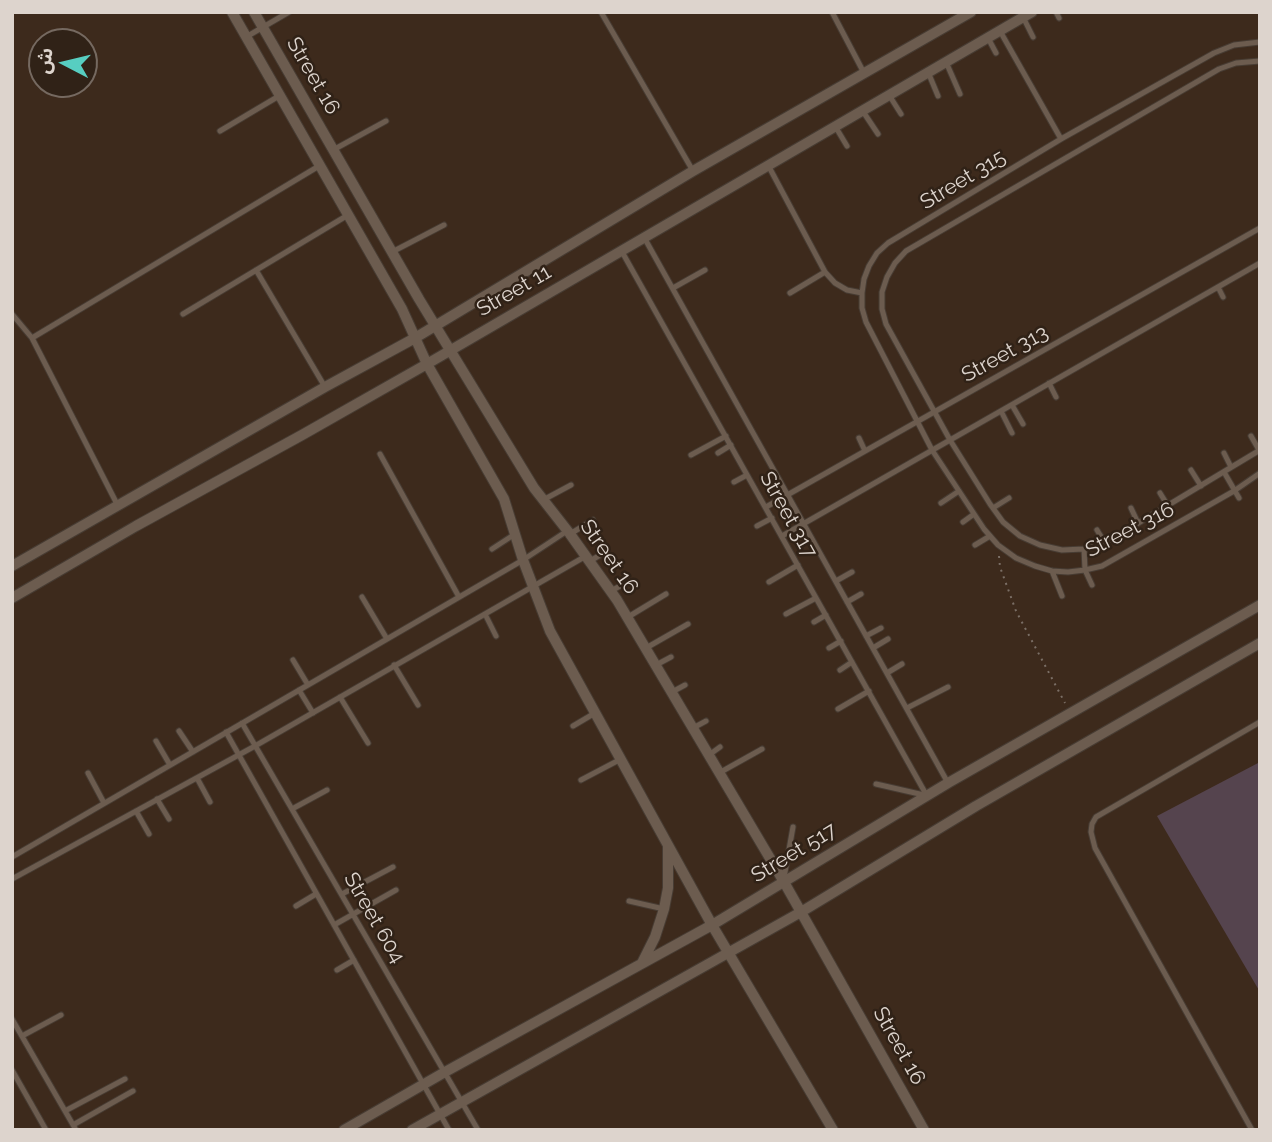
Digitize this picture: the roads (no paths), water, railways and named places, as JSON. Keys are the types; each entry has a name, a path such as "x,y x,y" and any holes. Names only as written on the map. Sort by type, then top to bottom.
{"street":[{"name":"Street 16","path":"232,12 402,309 427,364 504,499 532,586 550,631 712,925 832,1130"},
{"name":"Street 16","path":"254,12 392,252 534,488 588,558 628,617 784,882 923,1130"},
{"name":"Street 11","path":"12,566 415,338 693,171 971,12"},
{"name":"Street 11","path":"12,598 427,364 1028,15"},
{"name":"Street 517","path":"344,1130 712,925 948,783 1260,605"},
{"path":"412,1130 801,912 976,806 1260,643"},
{"path":"641,964 655,937 664,909 669,877 668,845"}],"lane":[{"path":"246,37 289,12"},
{"path":"611,12 603,14 693,171"},
{"path":"832,12 864,73"},
{"path":"1028,15 1033,37"},
{"path":"1000,31 1061,139"},
{"path":"988,38 996,53"},
{"name":"Street 315","path":"933,450 866,323 862,308 864,279 877,253 888,243 1061,139 1214,53 1234,45 1260,42"},
{"name":"Street 315","path":"950,440 886,324 882,309 883,292 895,263 906,251 931,236 1219,69 1236,63 1260,61"},
{"path":"946,62 960,94"},
{"path":"928,72 938,96"},
{"path":"889,95 901,114"},
{"path":"220,131 279,96"},
{"path":"862,110 878,134"},
{"path":"333,150 386,121"},
{"path":"835,126 847,146"},
{"path":"768,164 825,272 835,283 847,290 862,293"},
{"path":"32,338 320,166"},
{"path":"183,314 348,215"},
{"path":"923,222 931,236"},
{"path":"392,252 444,225"},
{"name":"Street 313","path":"766,507 1260,228"},
{"name":"Street 317","path":"644,236 948,783"},
{"name":"Street 317","path":"621,250 927,796"},
{"path":"782,536 1260,263"},
{"path":"256,270 325,387"},
{"path":"673,288 705,270"},
{"path":"790,293 825,272"},
{"path":"1218,287 1223,297"},
{"path":"12,314 32,338 118,506"},
{"path":"1150,326 1155,332"},
{"path":"1120,343 1124,352"},
{"path":"1092,359 1095,366"},
{"path":"1049,383 1056,397"},
{"path":"1012,405 1023,424"},
{"path":"1001,411 1012,433"},
{"path":"691,455 726,436"},
{"path":"1251,436 1259,450"},
{"path":"859,438 865,451"},
{"name":"Street 316","path":"950,440 1003,522 1020,536 1040,545 1062,550 1084,549 1105,543 1259,450"},
{"path":"718,453 731,445"},
{"name":"Street 316","path":"933,450 974,514 998,545 1016,558 1052,571 1069,572 1102,566 1234,491 1260,473"},
{"path":"1224,453 1231,467"},
{"path":"380,454 458,597"},
{"path":"1191,470 1201,486"},
{"path":"1223,472 1239,498"},
{"path":"734,482 747,475"},
{"path":"543,500 571,485"},
{"path":"941,503 959,491"},
{"path":"1160,493 1168,506"},
{"path":"993,508 1009,498"},
{"path":"1205,507 1210,515"},
{"path":"1131,508 1138,523"},
{"path":"963,522 974,514"},
{"path":"757,526 772,518"},
{"path":"12,857 593,520"},
{"path":"1173,526 1178,533"},
{"path":"1097,530 1105,543"},
{"path":"492,549 515,534"},
{"path":"975,545 990,536"},
{"path":"1084,549 1086,570 1093,584"},
{"path":"12,879 255,746 532,586 607,551"},
{"path":"1117,558 1122,565"},
{"path":"769,582 798,565"},
{"path":"1052,571 1062,596"},
{"path":"836,581 852,572"},
{"path":"611,591 629,581"},
{"path":"628,617 666,594"},
{"path":"848,602 861,594"},
{"path":"362,597 387,639"},
{"path":"786,614 816,598"},
{"path":"485,614 496,636"},
{"path":"814,622 826,615"},
{"path":"646,648 688,624"},
{"path":"866,636 881,628"},
{"path":"873,648 888,639"},
{"path":"829,648 841,641"},
{"path":"656,665 671,657"},
{"path":"293,660 308,685"},
{"path":"840,670 852,662"},
{"path":"887,673 902,664"},
{"path":"394,665 418,705"},
{"path":"672,692 685,685"},
{"path":"907,708 948,687"},
{"path":"299,690 313,713"},
{"path":"838,709 869,691"},
{"path":"340,697 368,743"},
{"path":"573,726 595,713"},
{"path":"693,728 706,720"},
{"path":"1252,1130 1095,848 1091,832 1096,817 1260,722"},
{"name":"Street 604","path":"242,723 478,1130"},
{"path":"179,732 193,752"},
{"name":"Street 604","path":"226,732 449,1130"},
{"path":"156,741 170,765"},
{"path":"709,755 720,747"},
{"path":"719,773 762,749"},
{"path":"581,780 621,759"},
{"path":"88,773 104,803"},
{"path":"197,778 210,802"},
{"path":"876,784 927,796"},
{"path":"292,809 327,790"},
{"path":"157,799 169,819"},
{"path":"136,811 149,834"},
{"path":"784,882 793,827"},
{"path":"342,894 393,867"},
{"path":"334,926 396,890"},
{"path":"296,906 316,894"},
{"path":"629,901 664,909"},
{"path":"337,970 354,961"},
{"path":"22,1036 61,1015"},
{"path":"12,1019 75,1127 133,1091"},
{"path":"12,1070 46,1130"},
{"path":"65,1111 125,1079"}]}
